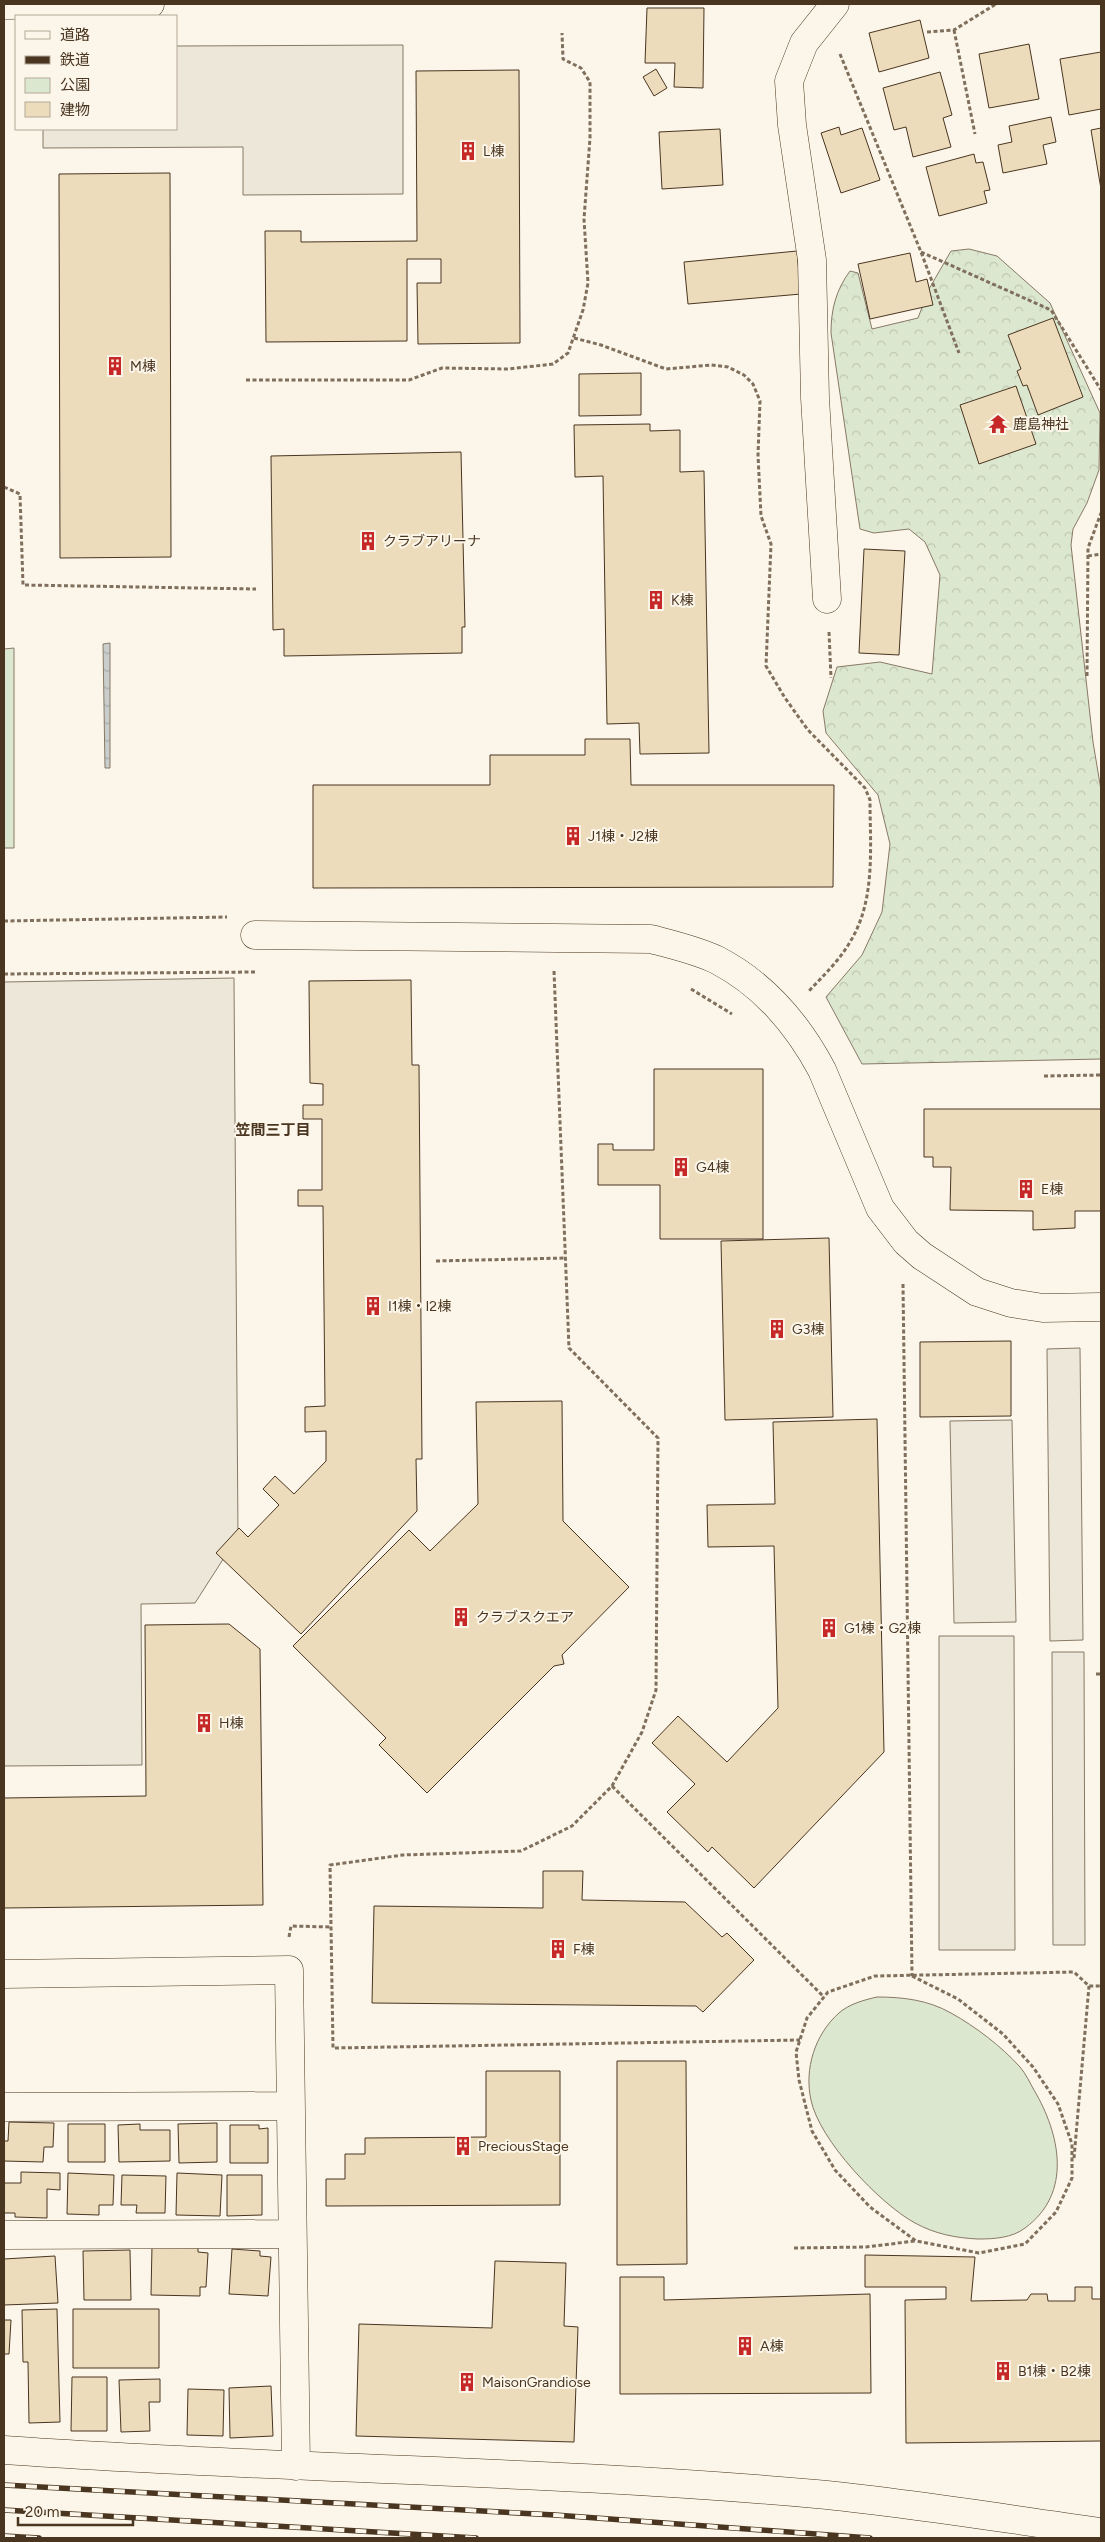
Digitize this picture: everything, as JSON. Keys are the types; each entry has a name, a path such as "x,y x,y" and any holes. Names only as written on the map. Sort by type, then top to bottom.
{"street":[{"path":"4,5 150,4"},
{"path":"827,599 815,398 812,260 792,125 789,81 804,43 835,4"},
{"path":"255,935 651,939 717,960 748,980 789,1019 811,1050 822,1070 880,1208 906,1242 922,1256 977,1292 1011,1303 1043,1308 1101,1307"},
{"path":"4,1974 289,1970 291,2234 296,2466"},
{"path":"4,2107 290,2106"},
{"path":"4,2235 291,2234"},
{"path":"4,2450 167,2461 556,2475 818,2494 1101,2532"}],"path":[{"path":"926,32 954,30 996,4"},
{"path":"954,30 975,134"},
{"path":"246,380 409,380 442,368 508,369 553,364 568,352 583,310 588,284 584,219 590,138 590,82 581,68 563,60 562,33"},
{"path":"839,48 840,57 921,252 959,353"},
{"path":"921,252 1052,310 1101,390"},
{"path":"574,338 601,345 666,369 711,364 728,368 744,375 753,384 760,401 758,455 761,516 771,544 766,666 785,698 808,730 866,788 870,800 869,882 865,907 851,942 834,965 802,998"},
{"path":"4,487 20,494 23,585 256,589"},
{"path":"1087,676 1088,548 1101,514"},
{"path":"1088,556 1101,554"},
{"path":"827,599 831,678"},
{"path":"4,921 233,917"},
{"path":"553,938 569,1348 658,1438 656,1690 642,1732 612,1786 572,1826 521,1851 403,1855 330,1865 332,2048 800,2040"},
{"path":"4,974 266,972"},
{"path":"544,974 563,972"},
{"path":"683,985 700,993 740,1019"},
{"path":"1044,1076 1101,1075"},
{"path":"912,1976 903,1275 922,1256"},
{"path":"436,1261 566,1258"},
{"path":"1096,1674 1101,1674"},
{"path":"612,1786 824,1997"},
{"path":"916,2241 870,2207 834,2170 812,2131 799,2080 796,2052 807,2018 828,1992 875,1976 1074,1972 1089,1986 1101,1986"},
{"path":"912,1976 958,1999 1003,2034 1033,2067 1058,2104 1072,2144 1072,2178"},
{"path":"794,2248 866,2248 916,2241 979,2253 1025,2244 1056,2212 1072,2178 1089,1986"}],"green space":[{"path":"969,249 997,256 1050,303 1100,413 1099,470 1087,503 1073,529 1071,545 1093,742 1101,790 1101,1059 862,1064 826,997 862,955 882,912 890,844 878,795 826,733 823,711 837,667 880,662 932,674 940,575 925,542 909,529 874,533 860,529 831,333 832,316 835,300 850,271 858,273 872,329 918,318 929,289 951,251"},
{"path":"14,648 14,848 4,848 4,649"},
{"path":"877,1997 915,2000 951,2013 970,2024 996,2044 1013,2059 1026,2076 1043,2107 1050,2125 1057,2162 1056,2181 1050,2198 1040,2214 1025,2228 1009,2236 984,2239 938,2233 923,2227 901,2214 869,2186 838,2151 826,2133 816,2116 809,2088 810,2064 813,2053 824,2031 839,2013 852,2005"}],"shaded area":[{"path":"403,45 403,194 243,195 243,147 43,148 43,130 178,130 178,46"},
{"path":"234,978 238,1536 195,1603 141,1604 142,1765 4,1766 4,982"},
{"path":"1080,1348 1083,1640 1050,1641 1047,1349"},
{"path":"1012,1420 1016,1622 954,1623 950,1421"},
{"path":"939,1636 1014,1636 1015,1950 939,1950"},
{"path":"1052,1652 1084,1652 1085,1945 1053,1945"}],"water":[{"path":"110,643 110,768 105,768 103,644"}],"building":[{"path":"647,8 704,8 703,88 674,87 675,63 645,63"},
{"path":"920,20 929,58 879,72 869,33"},
{"path":"1029,44 1039,99 989,108 979,54"},
{"path":"1101,52 1101,109 1069,115 1060,59"},
{"path":"656,69 667,88 654,96 643,77"},
{"name":"L棟","path":"519,70 520,343 418,344 417,283 441,283 441,259 407,259 407,341 266,342 265,231 301,231 301,242 417,241 416,71"},
{"path":"940,72 952,115 943,118 951,147 913,157 906,127 894,130 883,88"},
{"path":"1051,117 1056,142 1043,145 1047,164 1003,173 998,145 1012,142 1009,126"},
{"path":"839,127 841,135 862,128 880,180 841,193 821,133"},
{"path":"1101,128 1101,189 1091,130"},
{"path":"720,129 723,185 662,189 659,132"},
{"path":"974,154 976,163 983,162 990,190 984,191 987,203 939,216 926,167"},
{"name":"M棟","path":"170,173 171,557 60,558 59,174"},
{"path":"797,251 801,294 688,304 684,262"},
{"path":"910,253 916,282 927,279 933,305 870,319 858,264"},
{"path":"1053,318 1083,397 1038,415 1027,385 1023,386 1017,371 1021,369 1008,335"},
{"path":"641,373 641,415 579,416 579,374"},
{"name":"鹿島神社","path":"1016,386 1036,444 979,464 960,405"},
{"name":"K棟","path":"650,424 650,431 680,430 680,472 704,471 709,753 640,754 639,723 607,724 603,476 575,477 574,425"},
{"name":"クラブアリーナ","path":"461,452 465,627 462,627 462,653 284,656 284,629 273,630 271,456"},
{"path":"864,549 905,551 899,655 859,653"},
{"name":"J1棟・J2棟","path":"585,739 630,739 631,785 834,785 833,887 313,888 313,785 490,785 490,755 585,755"},
{"name":"I1棟・I2棟","path":"411,980 412,1065 419,1065 422,1459 416,1459 417,1511 301,1634 216,1553 239,1528 248,1537 279,1505 263,1489 275,1476 294,1494 326,1461 326,1431 305,1432 305,1407 325,1406 323,1206 298,1206 298,1190 322,1190 322,1119 303,1119 303,1105 323,1105 323,1084 310,1083 309,981"},
{"name":"G4棟","path":"654,1069 763,1069 763,1239 660,1239 660,1185 598,1185 598,1144 613,1144 613,1150 654,1150"},
{"name":"E棟","path":"924,1109 1101,1109 1101,1211 1075,1211 1075,1228 1033,1230 1033,1211 950,1210 951,1167 933,1167 933,1157 924,1157"},
{"name":"G3棟","path":"829,1238 833,1417 725,1420 721,1241"},
{"path":"1011,1341 1011,1416 920,1417 920,1342"},
{"name":"クラブスクエア","path":"562,1401 563,1521 629,1587 562,1655 564,1664 554,1666 427,1793 379,1745 386,1738 293,1646 409,1530 430,1551 478,1504 476,1402"},
{"name":"G1棟・G2棟","path":"877,1419 884,1752 754,1888 712,1847 708,1852 667,1812 695,1784 652,1743 678,1716 727,1762 778,1708 774,1546 708,1547 707,1505 775,1504 773,1422"},
{"name":"H棟","path":"229,1624 260,1649 263,1905 4,1908 4,1798 146,1796 145,1625"},
{"name":"F棟","path":"543,1871 583,1871 582,1900 685,1902 722,1937 727,1933 754,1960 703,2012 696,2006 372,2003 374,1906 543,1908"},
{"path":"617,2061 686,2061 687,2264 617,2265"},
{"name":"PreciousStage","path":"486,2071 560,2071 560,2205 326,2206 326,2179 345,2179 345,2154 365,2154 365,2138 486,2137"},
{"path":"9,2122 54,2123 53,2147 44,2147 43,2162 4,2161 4,2141 8,2141"},
{"path":"217,2123 217,2162 179,2163 178,2124"},
{"path":"68,2124 105,2124 105,2162 68,2162"},
{"path":"140,2124 140,2130 170,2130 170,2161 119,2162 118,2125"},
{"path":"230,2125 259,2125 259,2129 268,2128 268,2163 230,2163"},
{"path":"21,2172 60,2173 60,2190 47,2189 47,2218 15,2217 15,2213 4,2213 4,2183 21,2183"},
{"path":"68,2173 114,2175 113,2205 99,2205 99,2215 67,2214"},
{"path":"177,2173 222,2175 220,2216 176,2215"},
{"path":"122,2175 166,2176 165,2213 136,2213 137,2205 121,2205"},
{"path":"227,2175 262,2175 262,2215 227,2216"},
{"path":"152,2246 198,2246 198,2252 208,2253 206,2287 200,2287 200,2296 151,2295"},
{"path":"232,2249 260,2251 260,2256 271,2257 268,2296 229,2294"},
{"path":"130,2250 131,2300 84,2300 83,2251"},
{"name":"B1棟・B2棟","path":"865,2255 975,2257 971,2301 1027,2300 1031,2294 1047,2294 1048,2301 1075,2301 1075,2287 1092,2287 1092,2299 1101,2299 1101,2441 906,2443 905,2300 946,2299 946,2287 865,2287"},
{"path":"55,2256 58,2303 4,2305 4,2259"},
{"name":"MaisonGrandiose","path":"495,2261 566,2263 564,2326 578,2327 574,2442 356,2436 359,2324 492,2328"},
{"name":"A棟","path":"620,2277 664,2277 664,2300 870,2294 871,2393 620,2394"},
{"path":"57,2309 60,2422 29,2423 28,2362 23,2362 22,2310"},
{"path":"73,2309 159,2309 159,2368 73,2368"},
{"path":"4,2320 11,2320 9,2354 4,2354"},
{"path":"72,2377 107,2377 107,2431 71,2431"},
{"path":"160,2379 160,2402 149,2402 150,2431 121,2432 119,2380"},
{"path":"271,2386 273,2436 230,2438 229,2388"},
{"path":"188,2389 224,2390 223,2436 187,2435"}],"railway":[{"path":"4,2485 555,2515 870,2538"},
{"path":"4,2510 476,2538"},
{"path":"4,2536 39,2538"}],"place":[{"name":"L棟","path":"468,151"},
{"name":"M棟","path":"115,366"},
{"name":"鹿島神社","path":"998,424"},
{"name":"クラブアリーナ","path":"368,541"},
{"name":"K棟","path":"656,600"},
{"name":"J1棟・J2棟","path":"573,836"},
{"name":"G4棟","path":"681,1167"},
{"name":"E棟","path":"1026,1189"},
{"name":"I1棟・I2棟","path":"373,1306"},
{"name":"G3棟","path":"777,1329"},
{"name":"クラブスクエア","path":"461,1617"},
{"name":"G1棟・G2棟","path":"829,1628"},
{"name":"H棟","path":"204,1723"},
{"name":"F棟","path":"558,1949"},
{"name":"PreciousStage","path":"463,2146"},
{"name":"A棟","path":"745,2346"},
{"name":"B1棟・B2棟","path":"1003,2371"},
{"name":"MaisonGrandiose","path":"467,2382"}],"district":[{"name":"笠間三丁目","path":"273,1130"}]}
